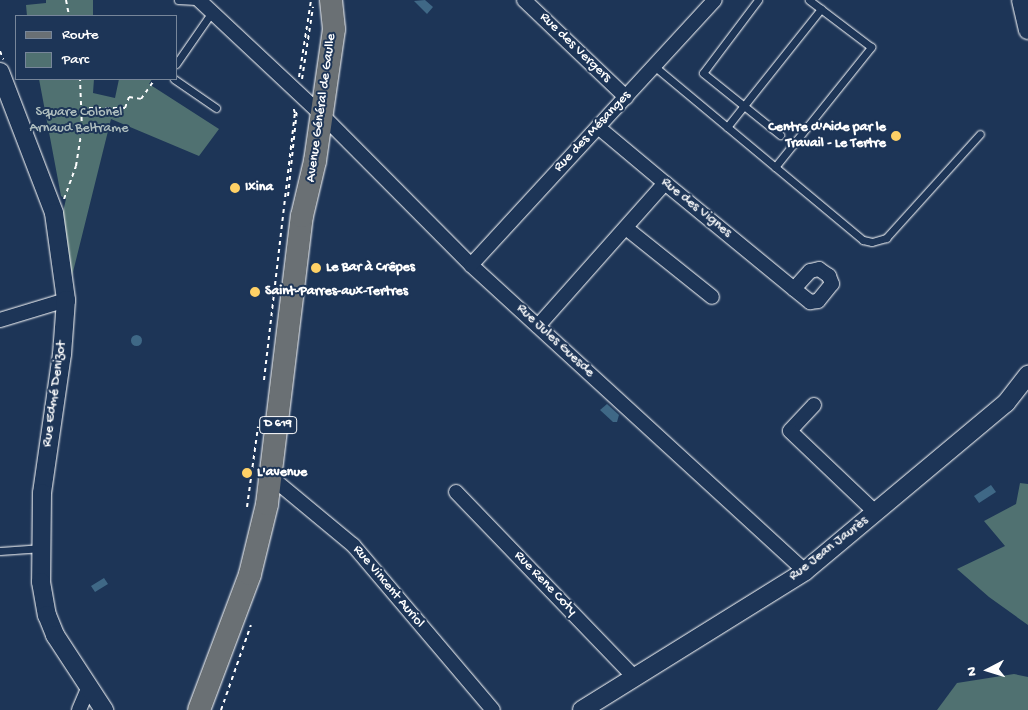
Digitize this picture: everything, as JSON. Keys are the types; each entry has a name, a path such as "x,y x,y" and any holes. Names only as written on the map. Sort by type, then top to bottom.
{"main road":[{"name":"Avenue Général de Gaulle","path":"210,710 240,628 271,477 282,362 302,216 299,193 316,110 330,0"},
{"name":"Avenue Général de Gaulle","path":"199,710 240,628"}],"street":[{"name":"Rue des Vergers","path":"524,0 626,96"},
{"name":"Rue des Mésanges","path":"471,265 715,0"},
{"path":"1021,0 1028,30"},
{"name":"Rue Jules Guesde","path":"199,1 316,110 471,265 805,571"},
{"name":"Rue Edmé Denizot","path":"0,72 54,213 66,300 62,354 42,493 40,548 47,615 65,652 104,710"},
{"name":"Rue des Vignes","path":"598,127 794,289"},
{"path":"538,326 665,183"},
{"path":"626,228 712,296"},
{"path":"0,320 66,300"},
{"name":"Rue Jean Jaurès","path":"582,710 805,571 1006,403 1028,374"},
{"path":"814,405 790,431 875,512"},
{"name":"Rue Vincent Auriol","path":"271,477 353,545 493,710"},
{"name":"Rue Rene Coty","path":"456,492 634,677"},
{"path":"79,710 89,687"}],"lane":[{"path":"178,0 199,1"},
{"path":"758,0 703,73 780,135"},
{"path":"775,167 871,47 809,0"},
{"path":"726,126 821,9"},
{"path":"178,61 212,12"},
{"path":"654,66 863,240 872,242 886,238 980,134"},
{"path":"175,80 216,108"},
{"path":"0,551 40,548"}],"path":[{"path":"66,0 69,15"},
{"path":"263,387 295,113 290,97 302,69 311,0"},
{"path":"54,213 61,206 76,166 82,129 80,80"},
{"path":"81,108 125,108 129,97 141,99 154,80"},
{"path":"246,515 258,424"},
{"path":"221,710 240,628"}],"green space":[{"path":"46,0 93,0 93,15 27,15 26,5 46,3"},
{"name":"Square Colonel Arnaud Beltrame","path":"39,80 94,80 93,93 115,98 119,80 151,80 149,84 219,129 199,156 111,119 72,276 62,216 66,199 61,196"},
{"path":"1020,483 1028,484 1028,625 989,597 957,569 1005,546 984,521 1016,504"},
{"path":"1014,674 1028,677 1028,710 937,710 957,683"}],"water":[{"path":"425,0 433,7 427,14 414,1"},
{"path":"136,334 142,340 136,346 130,340"},
{"path":"607,404 619,415 617,422 613,422 600,410"},
{"path":"991,485 996,492 979,503 974,496"},
{"path":"104,578 108,584 95,592 91,586"}],"place":[{"name":"Centre d'Aide par le Travail - Le Tertre","path":"896,136"},
{"name":"Ixina","path":"235,188"},
{"name":"Le Bar à Crêpes","path":"316,268"},
{"name":"Saint-Parres-aux-Tertres","path":"255,292"},
{"name":"L'avenue","path":"247,473"}]}
